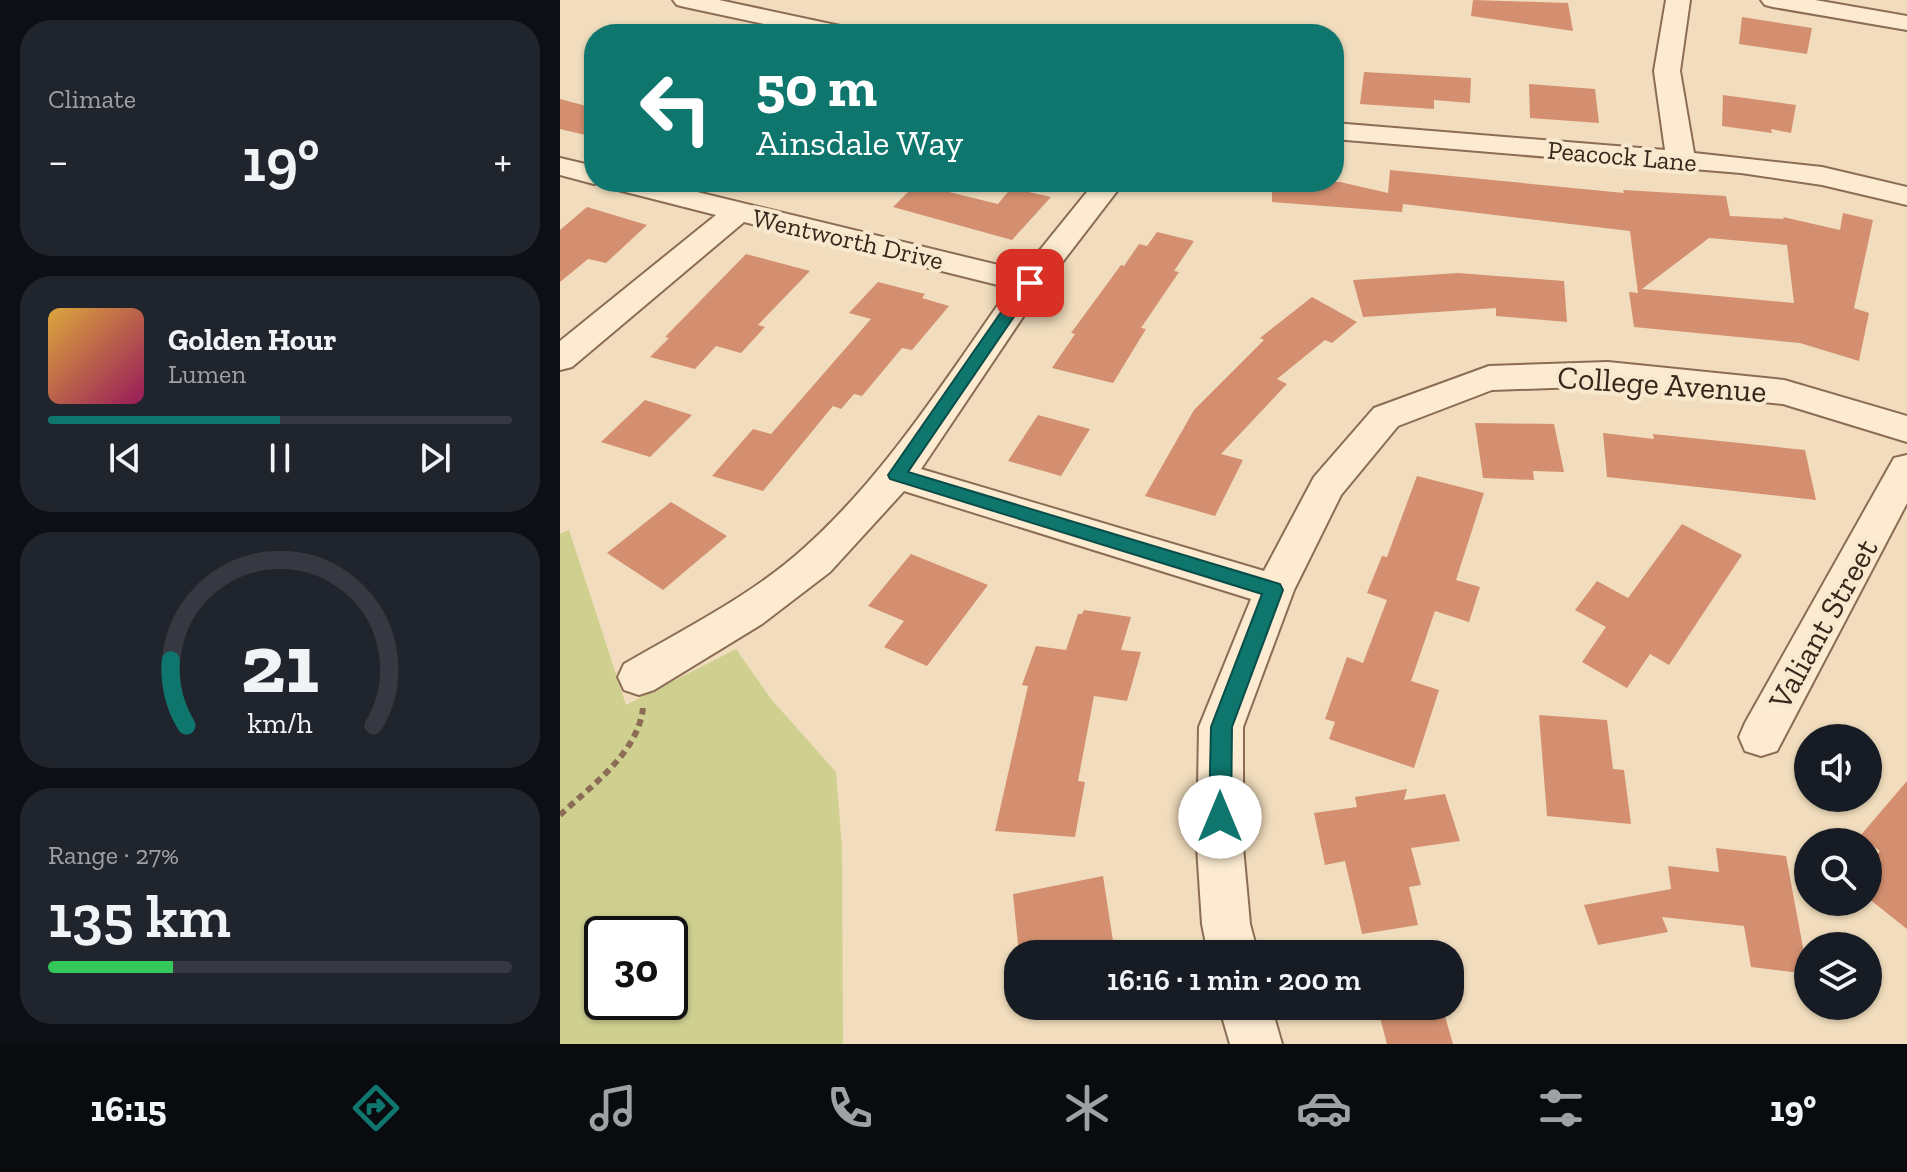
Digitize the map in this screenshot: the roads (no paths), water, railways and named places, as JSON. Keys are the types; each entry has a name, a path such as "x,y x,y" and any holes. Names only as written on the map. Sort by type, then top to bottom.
{"street":[{"path":"685,0 798,24"},
{"path":"1678,0 1667,71 1681,161"},
{"path":"1773,0 1907,23"},
{"name":"Peacock Lane","path":"1344,132 1791,171 1907,196"},
{"path":"560,166 584,172"},
{"name":"Wentworth Drive","path":"657,192 1030,283"},
{"path":"639,677 748,612 816,561 897,475 1030,283 1102,192"},
{"path":"560,359 736,213"},
{"name":"College Avenue","path":"1230,940 1220,847 1221,727 1274,590 1327,487 1386,417 1489,378 1608,374 1784,392 1907,429"},
{"name":"Valiant Street","path":"1761,737 1907,468"},
{"path":"897,475 1274,590"},
{"path":"1249,1020 1256,1044"}]}
